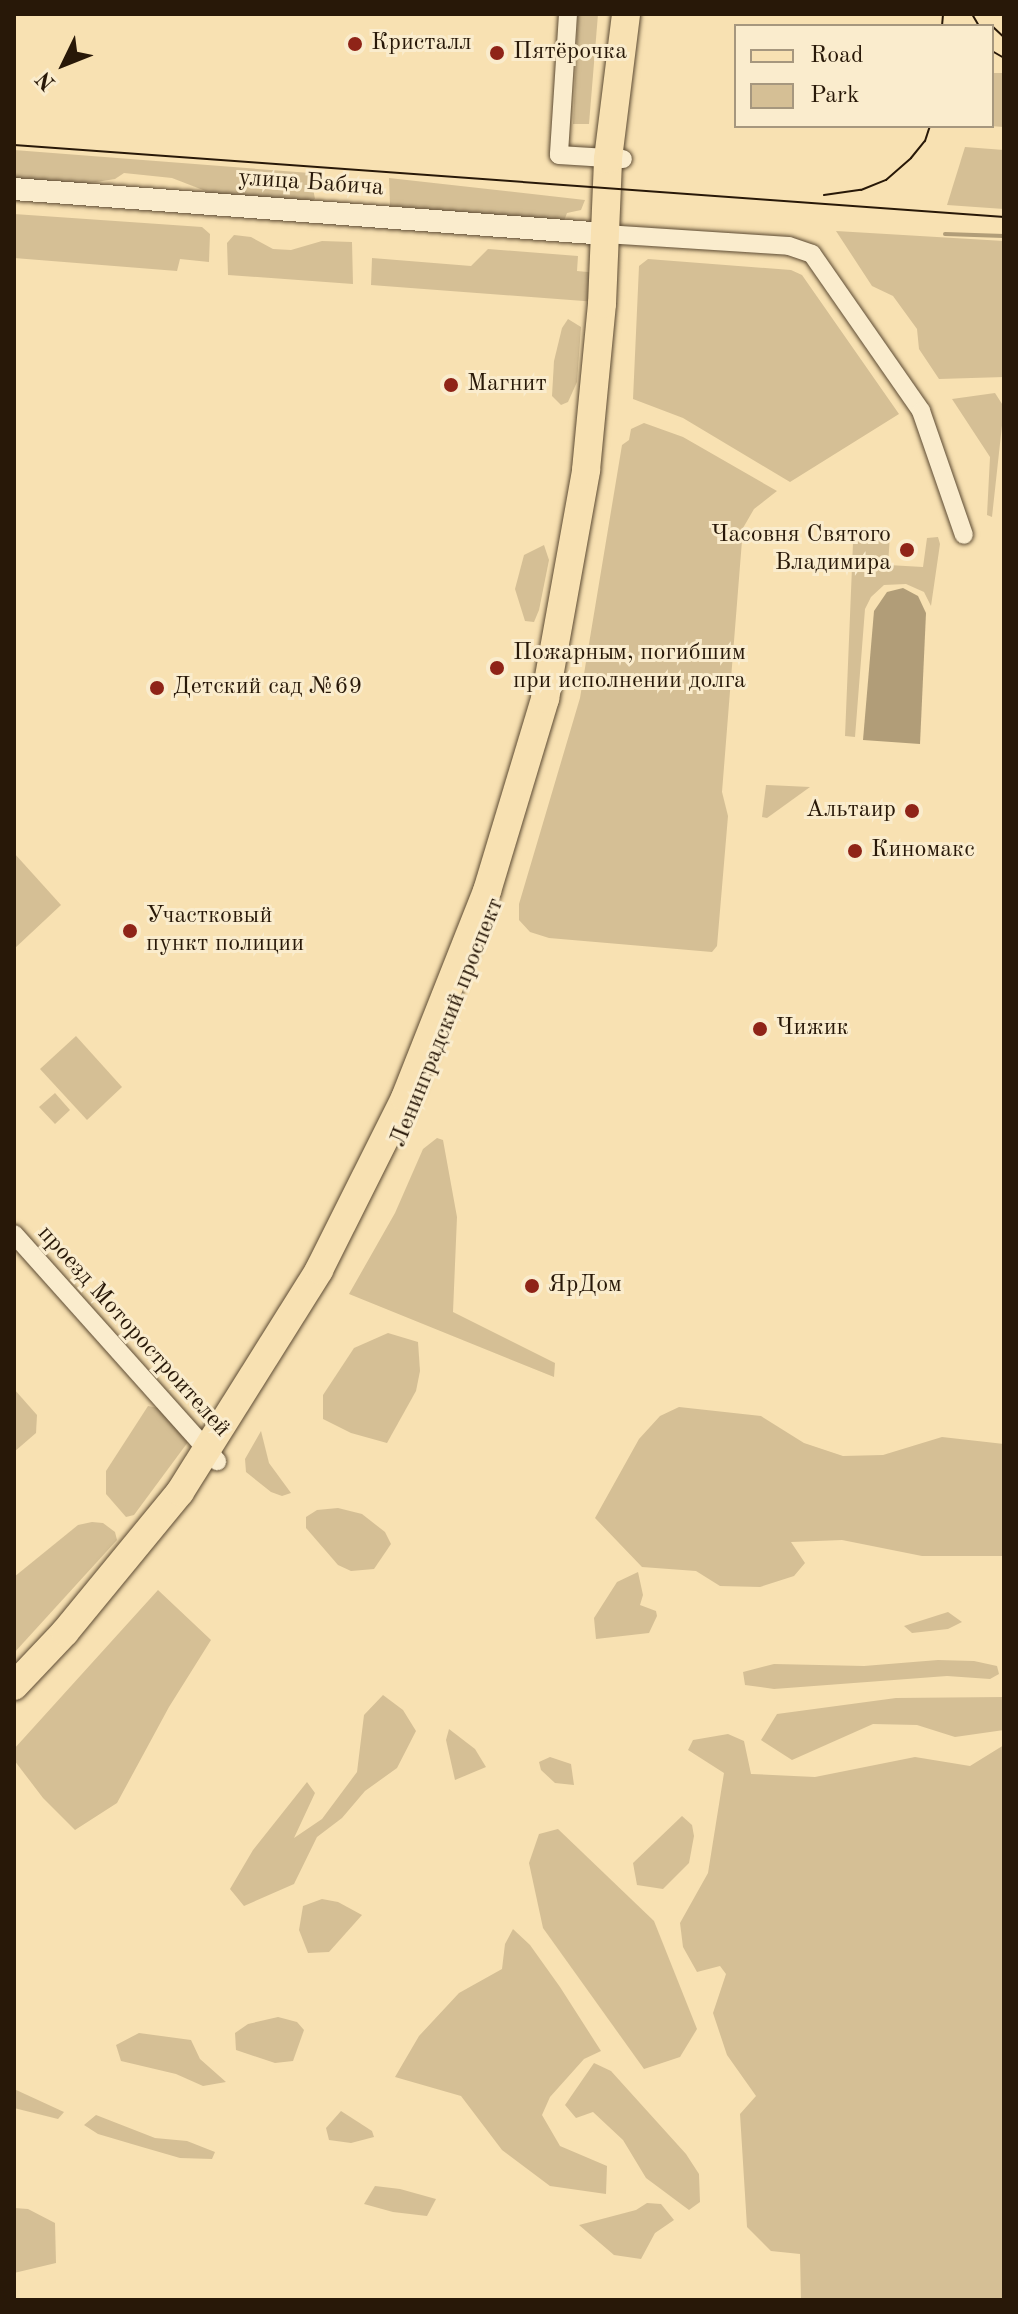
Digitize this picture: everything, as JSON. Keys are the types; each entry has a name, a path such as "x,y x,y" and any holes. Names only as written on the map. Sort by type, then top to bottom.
{"main road":[{"name":"Ленинградский проспект","path":"14,1703 149,1554 212,1456 364,1187 437,1023 513,812 559,638 586,470 613,234 615,159 626,14"},
{"name":"Ленинградский проспект","path":"14,1686 212,1456"}],"street":[{"path":"568,14 559,155 615,159"},
{"name":"улица Бабича","path":"14,189 613,234"},
{"path":"613,234 789,246 807,251 823,266 913,397 931,436 964,535"},
{"name":"проезд Моторостроителей","path":"14,1234 212,1456"}],"green space":[{"path":"578,14 598,14 589,124 573,124"},
{"path":"994,73 1004,73 1004,127 994,126"},
{"path":"965,147 1004,150 1004,209 947,205"},
{"path":"14,150 310,173 315,199 310,202 216,195 172,178 124,173 115,179 77,185 14,180"},
{"path":"389,178 585,200 581,210 567,213 564,221 390,206"},
{"path":"14,214 202,227 210,234 209,262 180,259 177,271 14,258"},
{"path":"836,231 1004,241 1004,377 939,379 919,349 917,329 893,296 872,286"},
{"path":"234,235 251,237 273,249 291,250 322,241 352,242 353,284 228,275 227,243"},
{"path":"488,249 578,256 577,271 598,273 597,302 371,285 372,258 471,266"},
{"path":"648,259 791,270 802,275 899,414 790,482 683,418 633,399 639,266"},
{"path":"568,319 581,327 577,382 568,402 561,405 552,396 554,361 562,328"},
{"path":"995,393 1004,407 992,517 987,515 990,457 952,399"},
{"path":"644,423 683,437 777,491 754,509 743,528 722,792 728,816 717,946 712,952 549,938 530,932 519,920 519,904 580,698 622,445 629,440 631,429"},
{"path":"879,534 890,534 888,565 923,567 927,538 938,537 940,544 931,606 924,592 906,584 884,585 871,597 865,609 855,737 845,736 853,543 858,537 874,538"},
{"path":"544,545 549,560 539,610 534,622 525,621 515,589 524,555"},
{"path":"766,785 810,787 767,818 762,817"},
{"path":"14,853 61,905 14,949"},
{"path":"76,1036 122,1087 87,1120 40,1069"},
{"path":"55,1093 70,1110 55,1124 39,1107"},
{"path":"437,1138 443,1140 457,1217 453,1312 555,1363 554,1377 349,1294 395,1213 423,1149"},
{"path":"388,1333 418,1342 420,1371 416,1391 387,1443 351,1433 323,1419 323,1395 354,1348"},
{"path":"14,1389 37,1415 36,1433 14,1452"},
{"path":"148,1406 163,1409 188,1442 134,1515 126,1517 106,1494 106,1471"},
{"path":"679,1407 761,1416 804,1443 843,1456 883,1455 942,1437 1004,1444 1004,1556 922,1556 842,1540 791,1542 805,1563 794,1576 760,1587 720,1586 696,1571 642,1567 595,1518 639,1439 660,1416"},
{"path":"261,1431 269,1463 291,1493 282,1496 271,1492 246,1472 245,1459"},
{"path":"338,1508 362,1514 385,1532 391,1544 374,1569 351,1571 338,1565 306,1528 306,1517 317,1510"},
{"path":"103,1523 115,1532 117,1540 14,1653 14,1577 78,1525"},
{"path":"638,1572 643,1595 640,1605 656,1611 657,1616 649,1633 596,1639 594,1618 617,1582"},
{"path":"158,1590 211,1640 169,1707 117,1803 75,1830 43,1798 14,1760 14,1749"},
{"path":"948,1612 962,1622 948,1629 912,1633 904,1626"},
{"path":"938,1660 974,1661 997,1666 999,1674 990,1679 947,1676 774,1689 745,1685 743,1672 774,1664 864,1666"},
{"path":"383,1695 403,1710 416,1731 397,1768 365,1791 342,1818 317,1837 294,1884 244,1906 230,1889 253,1850 307,1782 315,1793 294,1838 322,1819 357,1772 364,1715"},
{"path":"1004,1697 1004,1730 955,1737 917,1725 873,1724 792,1760 761,1740 777,1714 896,1698"},
{"path":"449,1729 475,1749 486,1767 455,1780 446,1740"},
{"path":"728,1734 744,1741 751,1774 815,1777 915,1757 970,1766 1004,1745 1004,2300 801,2300 800,2254 771,2251 747,2227 740,2114 756,2096 727,2055 713,2013 726,1974 720,1966 697,1972 683,1947 680,1923 708,1873 724,1773 688,1750 693,1740"},
{"path":"550,1757 571,1764 574,1785 555,1783 541,1770 539,1762"},
{"path":"682,1816 692,1825 694,1836 689,1863 663,1889 637,1885 633,1863"},
{"path":"558,1829 654,1921 697,2029 680,2057 644,2069 543,1928 529,1863 539,1834"},
{"path":"322,1899 338,1902 362,1915 329,1952 308,1953 299,1930 303,1906"},
{"path":"513,1929 530,1945 601,2051 584,2059 550,2097 542,2115 560,2146 607,2166 606,2194 550,2186 502,2150 461,2096 395,2077 419,2036 459,1993 502,1969 505,1944"},
{"path":"278,2017 297,2022 304,2030 293,2061 275,2063 236,2050 235,2033 248,2024"},
{"path":"139,2033 191,2040 200,2059 226,2082 203,2086 176,2074 121,2061 116,2045"},
{"path":"594,2063 611,2071 686,2154 699,2174 700,2202 689,2210 646,2178 623,2140 593,2112 576,2118 565,2105"},
{"path":"14,2089 64,2112 58,2119 14,2108"},
{"path":"341,2111 372,2131 374,2137 351,2143 329,2140 326,2128"},
{"path":"96,2115 155,2138 187,2141 215,2152 212,2159 180,2158 98,2134 84,2125"},
{"path":"375,2186 436,2199 427,2216 393,2212 364,2204"},
{"path":"647,2203 661,2204 674,2220 655,2233 641,2259 614,2255 579,2225 636,2210"},
{"path":"14,2208 28,2209 55,2223 56,2263 14,2273"}],"shaded area":[{"path":"903,588 918,596 926,613 920,744 863,740 874,611 887,592"}],"waterway":[{"path":"945,234 1004,236"}],"tram line":[{"path":"942,24 943,14"},
{"path":"972,14 978,24"},
{"path":"994,28 1004,37"},
{"path":"994,52 1004,58"},
{"path":"824,195 861,190 886,180 911,158 925,141 929,128"},
{"path":"14,145 1004,217"}],"place":[{"name":"Кристалл","path":"355,44"},
{"name":"Пятёрочка","path":"497,53"},
{"name":"Магнит","path":"451,385"},
{"name":"Часовня Святого Владимира","path":"907,550"},
{"name":"Пожарным, погибшим при исполнении долга","path":"497,668"},
{"name":"Детский сад №69","path":"157,688"},
{"name":"Альтаир","path":"912,811"},
{"name":"Киномакс","path":"855,851"},
{"name":"Участковый пункт полиции","path":"130,931"},
{"name":"Чижик","path":"760,1029"},
{"name":"ЯрДом","path":"532,1286"}]}
